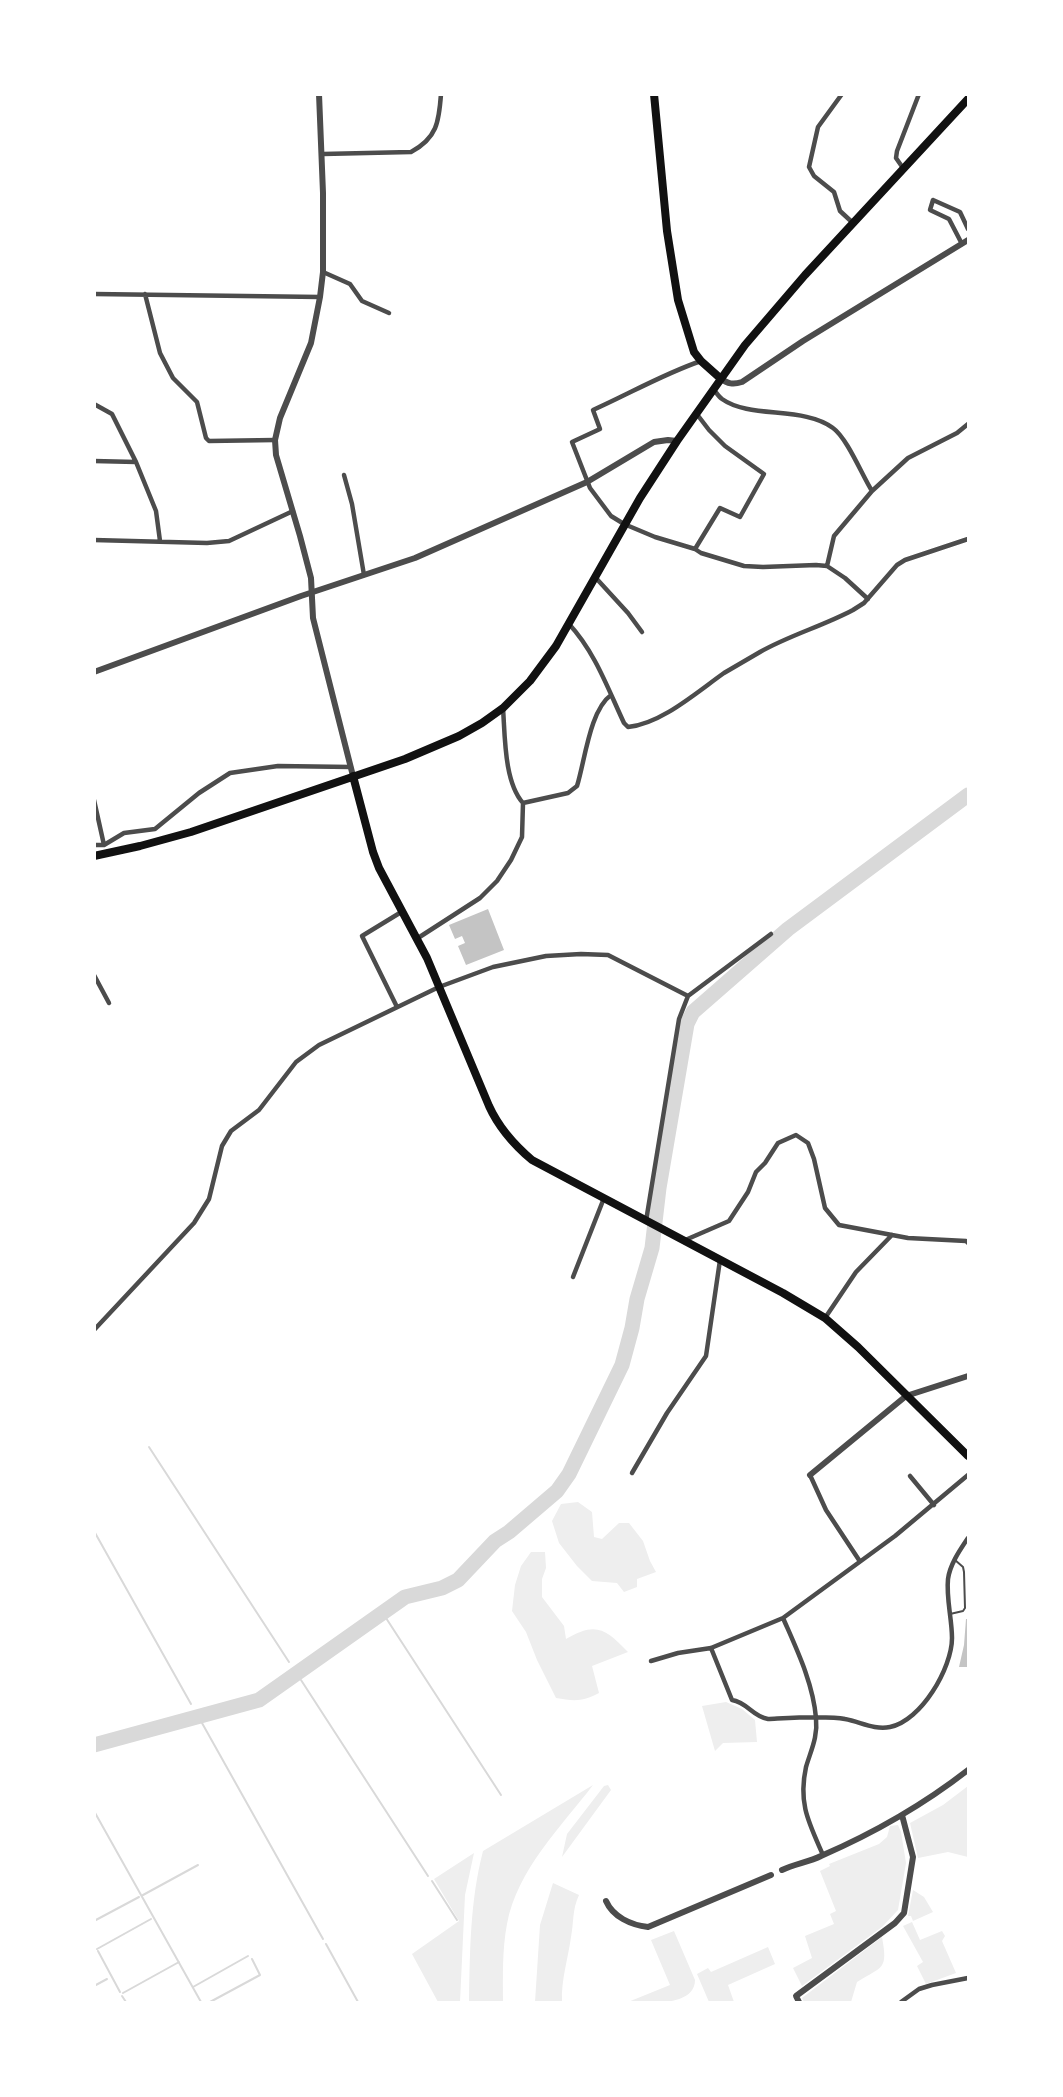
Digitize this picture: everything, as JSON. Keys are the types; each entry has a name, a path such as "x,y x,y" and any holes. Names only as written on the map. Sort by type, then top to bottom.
{"main road":[{"path":"654,94 678,300 691,345 701,361 720,378"},
{"path":"94,856 191,832 433,748 482,723 503,708 542,667 569,624 624,524 676,441 720,378 774,310 969,99"},
{"path":"353,776 379,868 418,938 489,1106 507,1137 532,1160 796,1300 825,1318 858,1347 969,1456"}],"street":[{"path":"319,94 323,154 323,272 320,297 312,343 285,401 275,440 278,466 293,511 310,578 315,629 353,776"},
{"path":"323,154 411,152 423,146 436,129 441,94"},
{"path":"842,94 818,127 809,168 814,176 834,192 840,211 853,223"},
{"path":"903,168 896,158 897,151 919,94"},
{"path":"964,94 969,99"},
{"path":"720,378 727,383 742,382 812,335 965,242 949,219 930,210 933,200 960,212 969,229"},
{"path":"323,272 350,284 362,301 389,313"},
{"path":"94,294 320,297"},
{"path":"145,294 160,353 173,378 197,402 206,438 209,441 275,440"},
{"path":"701,361 663,375 593,410 600,429 572,442 587,482 610,516 655,537 744,566 827,566 845,578 868,599"},
{"path":"713,389 722,399 731,403 763,411 810,418 832,427 844,441 872,491"},
{"path":"94,404 112,414 136,462 156,511 160,541"},
{"path":"695,549 720,508 740,516 764,474 725,446 696,413"},
{"path":"827,566 834,536 872,491 908,458 957,433 969,424"},
{"path":"94,672 431,551 587,482 654,442 676,441"},
{"path":"94,461 136,462"},
{"path":"344,475 352,504 364,575"},
{"path":"94,540 229,541 293,511"},
{"path":"569,624 581,637 595,661 628,727 650,721 676,707 727,671 760,652 842,616 868,599 897,565 905,560 969,539"},
{"path":"595,577 642,632"},
{"path":"523,803 568,793 577,786 595,717 604,700 611,695"},
{"path":"418,938 480,898 497,881 522,837 523,803 512,782 503,708"},
{"path":"94,845 104,845 124,833 155,829 199,793 230,773 278,766 351,767"},
{"path":"94,800 104,845"},
{"path":"397,1007 362,936 403,911"},
{"path":"649,1223 679,1019 688,996 771,934"},
{"path":"94,1330 194,1223 209,1199 222,1146 231,1131 259,1110 296,1062 326,1041 439,987 493,967 546,956 608,955 688,996"},
{"path":"94,975 109,1003"},
{"path":"683,1241 729,1221 748,1192 756,1172 778,1143 796,1135 808,1143 825,1208 839,1225 908,1238 969,1243"},
{"path":"573,1277 604,1198"},
{"path":"825,1318 856,1272 892,1235"},
{"path":"632,1473 667,1413 706,1356 720,1260"},
{"path":"859,1560 826,1510 810,1475 906,1396 969,1376"},
{"path":"651,1661 678,1653 711,1648 783,1618 859,1560 895,1536 969,1475"},
{"path":"910,1476 934,1505"},
{"path":"711,1648 732,1700 745,1704 758,1717 763,1719 844,1719 882,1728 893,1726 914,1714 935,1687 947,1664 952,1643 948,1578 955,1560 969,1538"},
{"path":"783,1618 804,1666 816,1719 814,1748 806,1768 804,1810 823,1856"},
{"path":"782,1870 823,1856 879,1829 933,1797 969,1770"},
{"path":"799,2002 796,1996 896,1923 904,1913 914,1857 902,1815"},
{"path":"606,1901 611,1913 639,1926 648,1927 771,1875"},
{"path":"901,2002 919,1989 969,1978"}],"lane":[{"path":"950,1614 963,1611 965,1608 963,1567 955,1560"}],"shaded area":[{"path":"578,1502 592,1512 594,1537 602,1539 619,1523 629,1523 643,1541 656,1572 637,1579 637,1587 624,1592 617,1583 592,1581 559,1543 552,1521 561,1504"},
{"path":"531,1552 545,1552 546,1568 542,1579 542,1597 564,1626 566,1639 585,1630 600,1630 607,1633 628,1652 592,1666 599,1693 593,1696 578,1700 556,1698 526,1632 512,1611 515,1585 521,1566"},
{"path":"726,1702 742,1709 755,1720 757,1742 723,1743 715,1751 702,1706"},
{"path":"593,1785 530,1867 512,1904 504,1944 503,2002 469,2002 473,1907 483,1851"},
{"path":"608,1785 611,1790 562,1857 567,1834 604,1786"},
{"path":"968,1786 968,1857 948,1852 918,1858 910,1823 943,1805"},
{"path":"898,1825 906,1863 898,1910 882,1927 802,1986 793,1968 812,1958 805,1936 834,1924 830,1914 836,1911 820,1871 830,1866 829,1864 879,1844 887,1837 890,1826"},
{"path":"474,1853 465,1895 460,2002 438,2002 412,1954 459,1921 434,1879"},
{"path":"553,1883 579,1895 574,1911 562,2002 535,2002 540,1925"},
{"path":"913,1890 924,1897 933,1912 913,1921 911,1916 908,1916"},
{"path":"912,1922 920,1940 942,1931 945,1936 942,1941 956,1973 926,1984 917,1966 923,1962 903,1926"},
{"path":"674,1931 695,1980 693,1989 687,1995 669,2002 628,2002 670,1985 651,1940"},
{"path":"882,1937 884,1962 878,1969 857,1982 851,2002 804,2002 802,1998"},
{"path":"768,1947 775,1964 728,1985 734,2002 709,2002 697,1974 708,1968 711,1972"}],"building":[{"path":"488,909 504,950 466,965 458,946 465,943 462,936 455,939 449,925"},
{"path":"966,1619 968,1619 968,1667 959,1667 964,1645"}],"waterway":[{"path":"94,1745 259,1700 405,1597 442,1588 458,1580 495,1541 557,1491 569,1474 622,1365 637,1299 652,1248 659,1188 687,1024 693,1012 788,929 968,795"},
{"path":"149,1447 289,1662"},
{"path":"94,1531 191,1704"},
{"path":"386,1618 501,1795"},
{"path":"301,1680 428,1876"},
{"path":"202,1723 323,1939"},
{"path":"94,1811 201,2002"},
{"path":"143,1895 198,1865"},
{"path":"432,1881 457,1920"},
{"path":"94,1921 139,1897"},
{"path":"97,1949 151,1919"},
{"path":"326,1944 358,2002"},
{"path":"98,1951 120,1992"},
{"path":"193,1987 248,1956"},
{"path":"210,2002 260,1975 252,1959"},
{"path":"123,1993 179,1962"},
{"path":"94,1986 107,1979"},
{"path":"122,1996 126,2002"}]}
